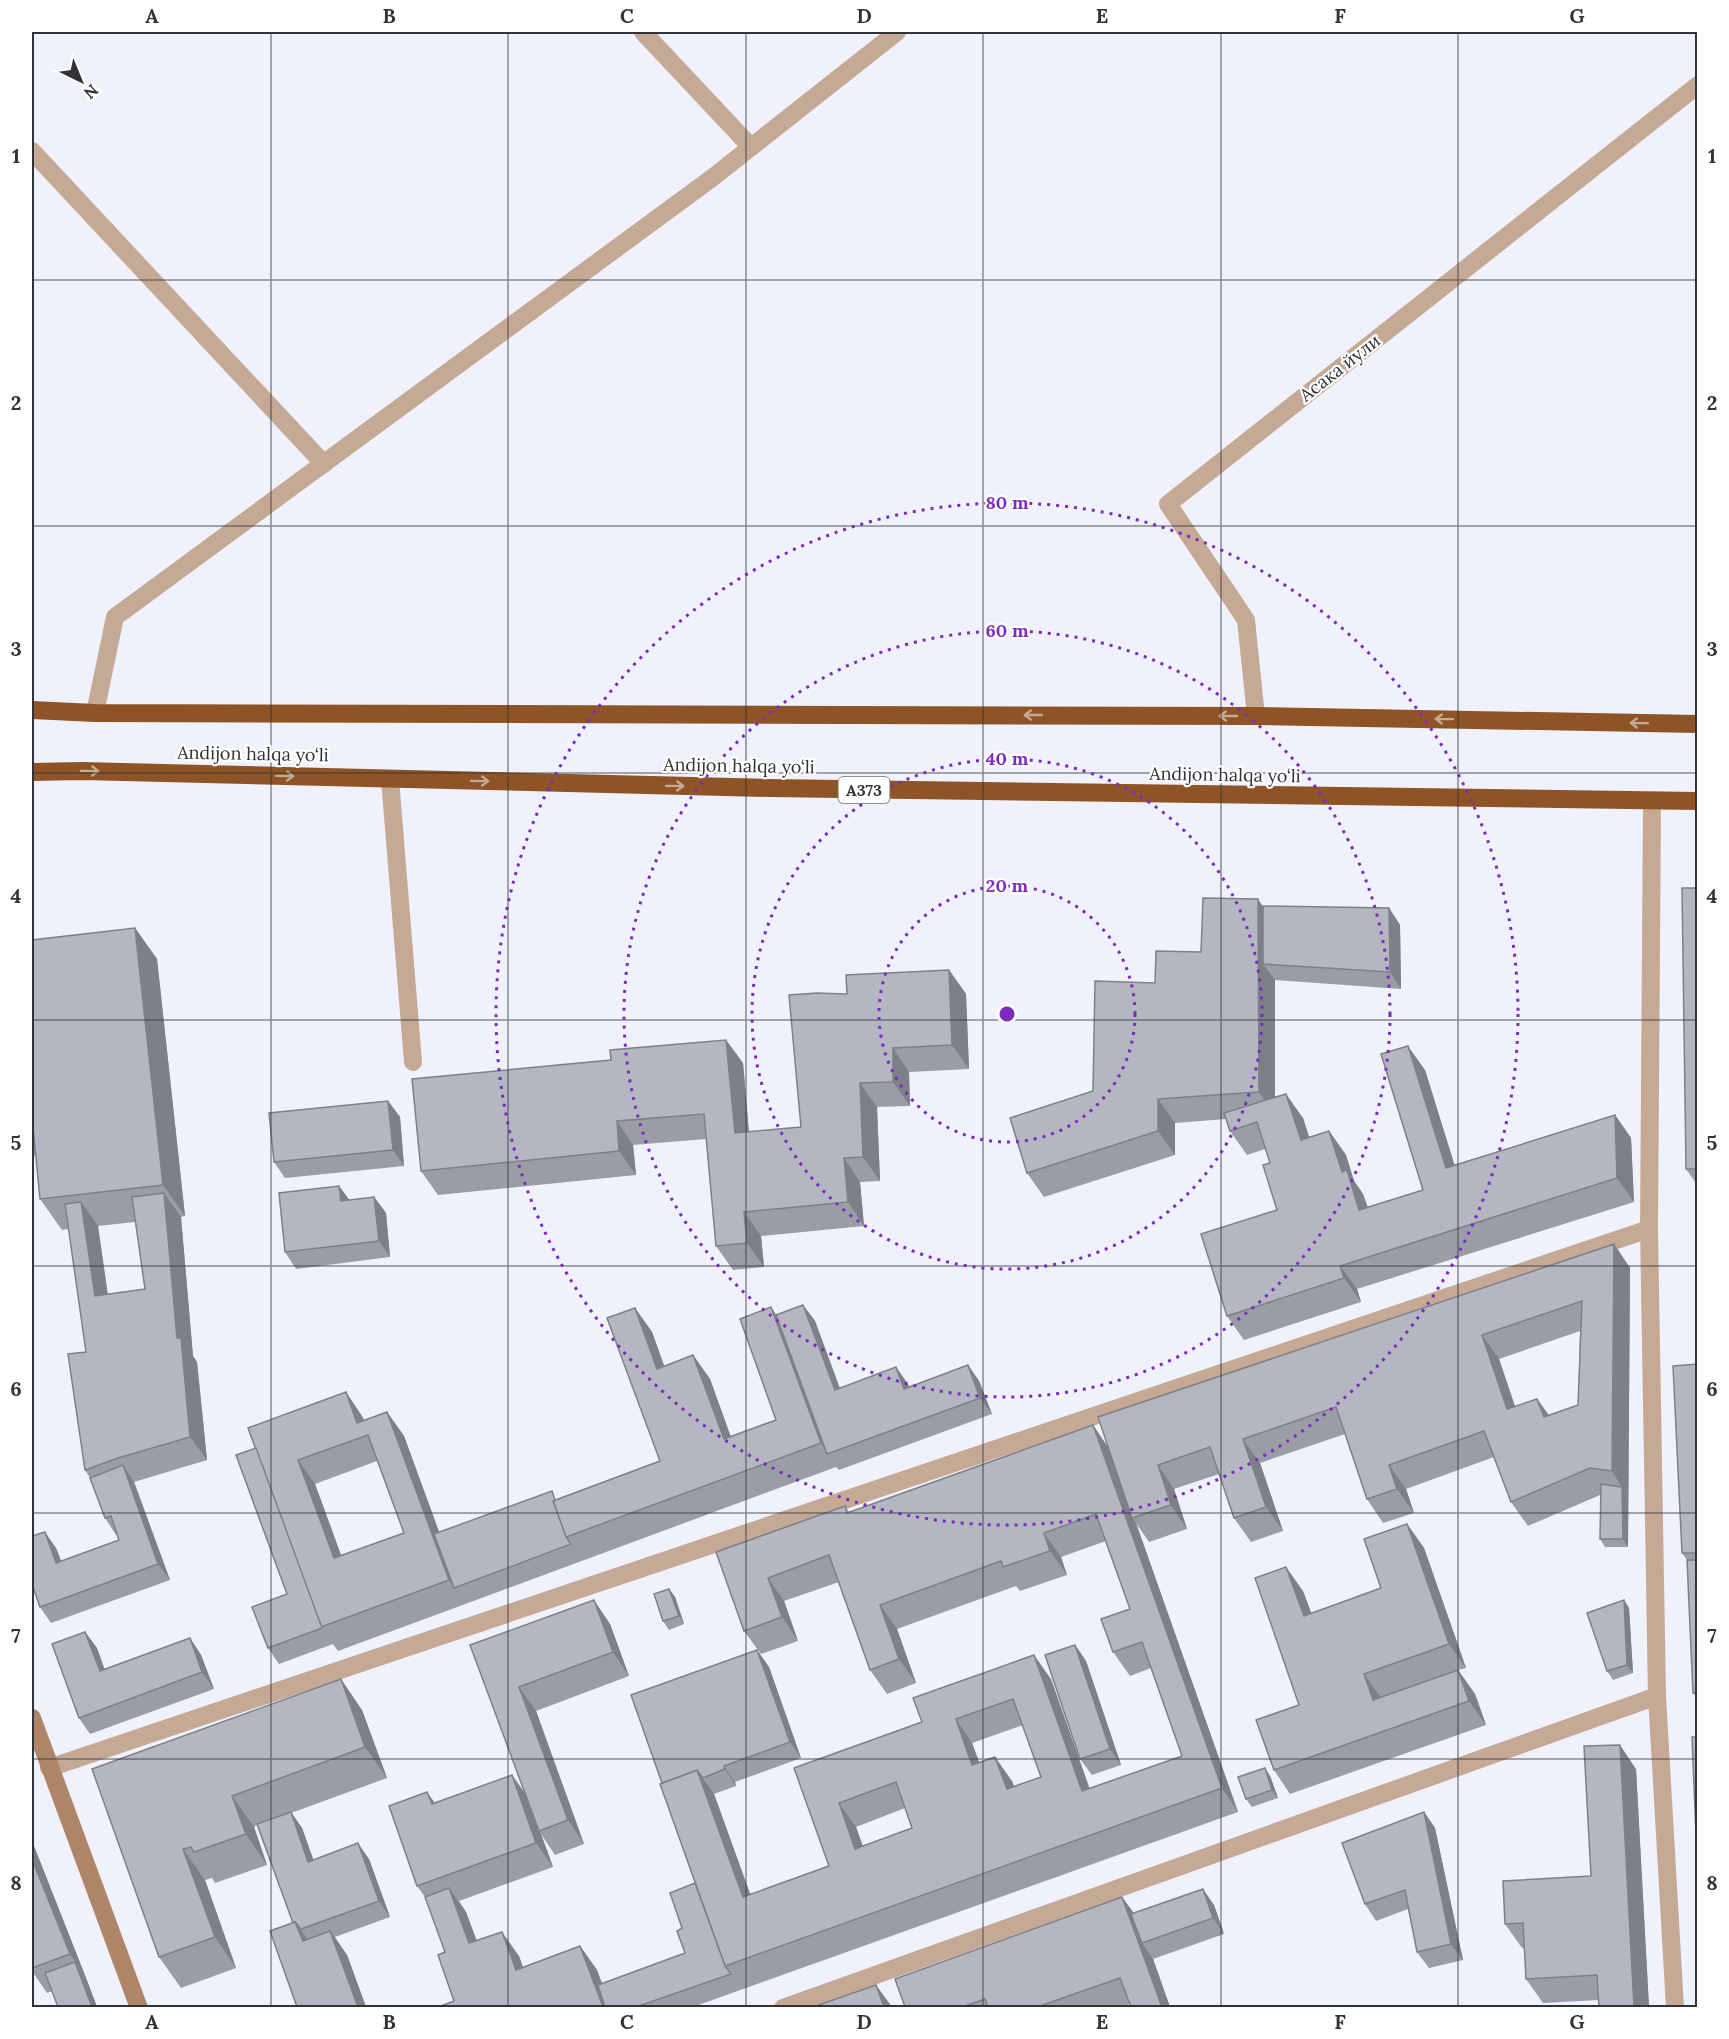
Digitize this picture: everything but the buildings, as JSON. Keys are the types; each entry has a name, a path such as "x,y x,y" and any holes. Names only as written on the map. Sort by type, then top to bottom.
{"highway":[{"path":"32,710 95,713 1256,716 1698,724"},
{"name":"Andijon halqa yo‘li","path":"32,772 82,771 793,789 1698,801"}],"street":[{"path":"643,32 751,147"},
{"path":"95,713 115,617 751,147 897,32"},
{"name":"Асака йули","path":"1256,716 1246,620 1168,504 1698,85"},
{"path":"32,151 324,464"},
{"path":"390,779 413,1062"},
{"path":"1652,802 1648,1229 1657,1696 1675,2007"},
{"path":"49,1768 1648,1229"},
{"path":"783,2007 1657,1696"},
{"path":"32,1718 139,2007"}]}
